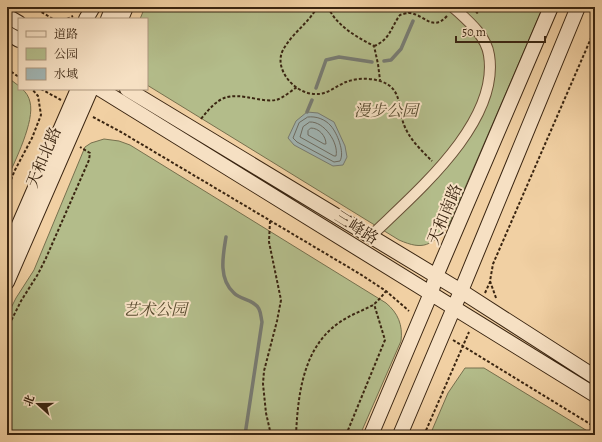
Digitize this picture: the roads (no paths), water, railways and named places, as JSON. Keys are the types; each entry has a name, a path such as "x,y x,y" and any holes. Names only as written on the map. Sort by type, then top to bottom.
{"street":[{"path":"87,18 93,7"},
{"path":"108,18 113,7"},
{"path":"121,18 126,7"},
{"name":"天和南路","path":"371,435 420,320 436,276 550,7"},
{"path":"400,435 578,7"},
{"path":"371,236 422,186 460,144 478,112 490,79 489,54 479,33 454,8"},
{"path":"7,16 18,22"},
{"path":"7,33 18,39"},
{"name":"天和北路","path":"7,282 68,140 76,108 78,90"},
{"name":"天和北路","path":"7,252 76,108 90,90"},
{"name":"三峰路","path":"102,90 595,395"},
{"name":"三峰路","path":"128,90 461,291 595,377"}],"water":[{"path":"307,112 318,113 334,122 345,146 347,157 343,165 333,166 294,145 288,138 296,121"}],"waterway":[{"path":"384,61 391,60 401,49 413,21"},
{"path":"316,88 326,60 339,57 372,62"},
{"path":"307,112 312,100"},
{"path":"226,237 223,259 226,281 234,293 257,306 262,322 245,435"}],"park label":[{"name":"漫步公园","path":"386,110"},
{"name":"艺术公园","path":"155,309"}]}
